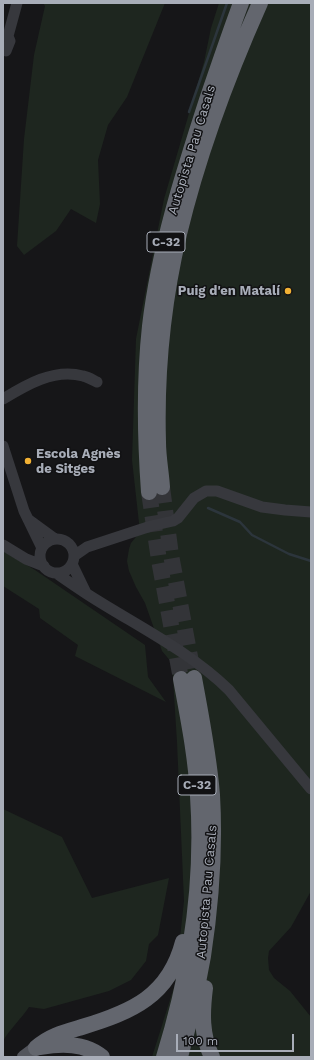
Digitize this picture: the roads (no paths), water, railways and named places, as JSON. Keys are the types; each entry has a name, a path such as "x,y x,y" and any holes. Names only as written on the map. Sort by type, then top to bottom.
{"highway":[{"name":"Autopista Pau Casals","path":"241,3 188,159 169,226 160,267 150,325 146,386 146,446 156,490 160,357 163,328 176,248 189,197 208,136 226,86 260,3"},
{"name":"Autopista Pau Casals","path":"164,1057 184,982 190,953 200,836 188,678 209,768 213,820 212,853 203,956 180,1057"},
{"path":"212,853 216,880 203,1018 204,1034 212,1057"},
{"path":"30,1053 44,1041 61,1033 105,1020 125,1012 152,996 171,973 180,953 196,892"},
{"path":"30,1053 64,1044 75,1045 87,1049 102,1057"}],"street":[{"path":"5,46 17,3"},
{"path":"3,399 27,385 45,378 65,374 82,376 97,382"},
{"path":"3,446 27,518 41,552 44,566"},
{"path":"56,573 66,571 73,555 87,547 164,522 173,521 178,518 194,498 206,491 218,491 262,507 311,512"},
{"path":"27,518 54,539 63,540 73,555 86,594"},
{"path":"26,559 41,552 47,543 54,539"},
{"path":"3,545 26,559 44,566 50,571 56,573 86,594 169,644 219,680 311,789"}],"waterway":[{"path":"189,112 227,3"},
{"path":"208,508 240,522 252,535 289,554 311,561"}],"tunnel":[{"path":"162,487 171,555 194,678"},
{"path":"149,492 159,560 181,679"}],"place":[{"name":"Puig d'en Matalí","path":"288,291"},
{"name":"Escola Agnès de Sitges","path":"28,461"}]}
